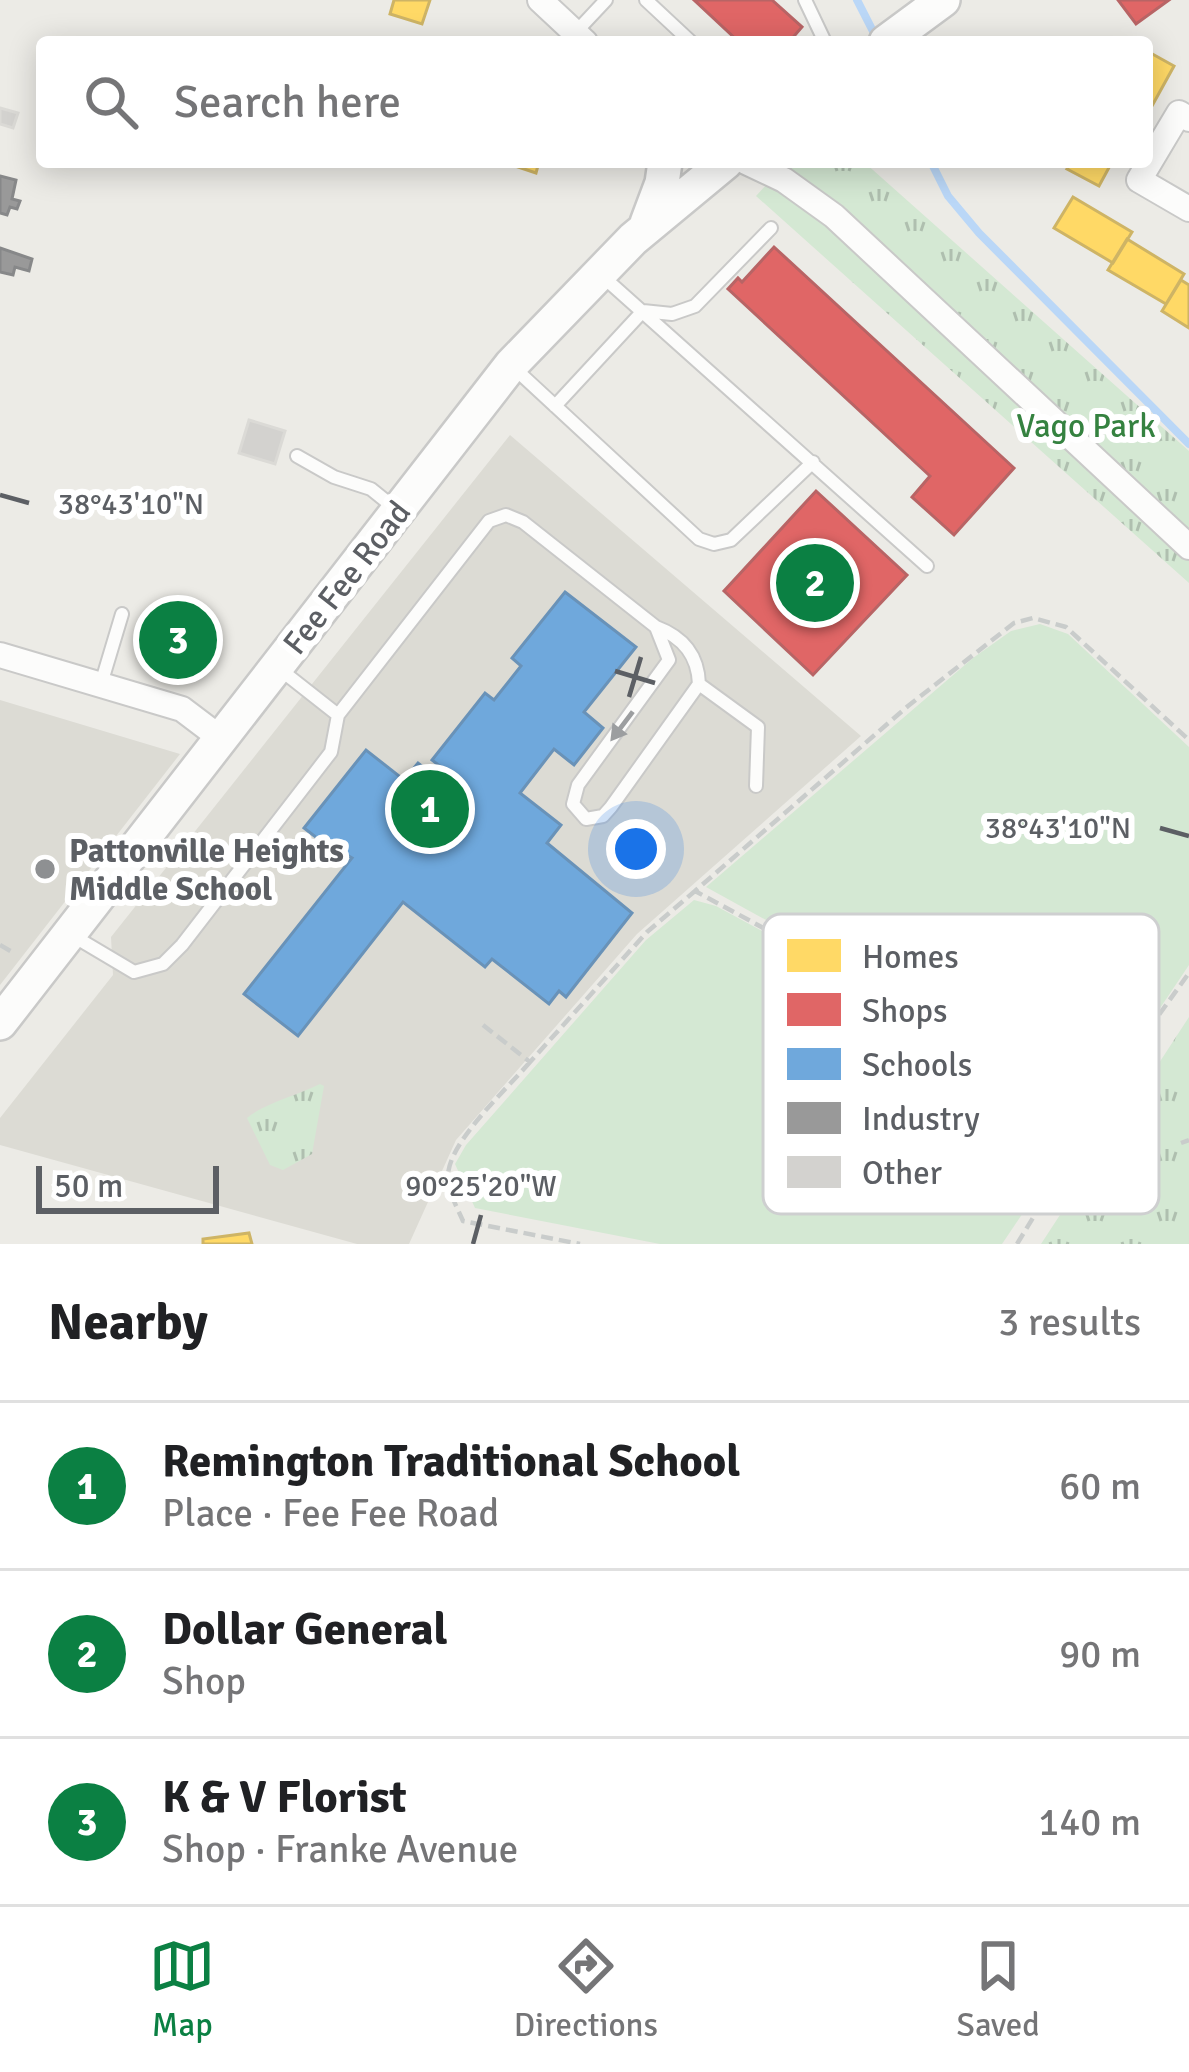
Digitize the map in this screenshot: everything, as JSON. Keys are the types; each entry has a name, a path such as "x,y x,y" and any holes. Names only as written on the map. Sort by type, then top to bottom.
{"street":[{"path":"540,0 578,36"},
{"path":"894,36 931,9"},
{"path":"1153,156 1179,112 1189,118"},
{"path":"644,230 663,168"},
{"name":"Fee Fee Road","path":"0,1023 511,365 644,230 718,168"},
{"path":"759,168 834,216 1189,547"},
{"path":"1146,168 1139,180 1189,208"},
{"path":"0,655 182,709 219,737"}],"lane":[{"path":"581,36 607,0"},
{"path":"646,0 685,36"},
{"path":"805,0 823,36"},
{"path":"643,311 672,314 695,306 771,228"},
{"path":"599,273 927,566"},
{"path":"555,406 643,311"},
{"path":"511,365 699,538 714,544 730,540 813,462"},
{"path":"297,456 334,477 371,489 398,510"},
{"path":"69,934 134,971 163,964 331,752 338,715 489,521 506,515 523,522 687,647 699,669 699,684 611,807 594,820 580,816 573,804 578,785 667,666 668,653 656,627"},
{"path":"101,684 122,614"},
{"path":"276,667 338,715"},
{"path":"699,684 758,727 756,786"}],"path":[{"path":"580,1244 463,1221 450,1191 449,1163 459,1146 626,953 908,706 1014,623 1033,618 1066,627 1189,740"},
{"path":"695,891 763,928"},
{"path":"0,945 14,953"},
{"path":"1159,1018 1189,973"},
{"path":"484,1025 530,1062"},
{"path":"1017,1244 1035,1214"}],"shaded area":[{"path":"510,435 861,736 637,934 456,1140 409,1244 357,1244 0,1145 0,1118 113,975 111,937"},
{"name":"Pattonville Heights Middle School","path":"0,700 180,754 0,985"}],"green space":[{"name":"Vago Park","path":"782,168 871,168 1189,451 1189,583 756,196"},
{"path":"1040,624 1068,634 1189,747 1189,965 1159,1010 1159,914 763,914 763,918 706,887 973,658 1011,631"},
{"path":"694,900 716,906 763,932 763,1214 1022,1214 1002,1244 660,1244 475,1208 455,1164 466,1145 646,940"},
{"path":"1189,1017 1189,1244 1041,1244 1061,1214 1159,1214 1159,1063"},
{"path":"324,1086 312,1154 283,1170 270,1165 247,1118"}],"building: Homes":[{"path":"394,0 430,0 422,24 390,14"},
{"path":"1153,54 1174,66 1153,104"},
{"path":"1068,168 1109,168 1099,186"},
{"path":"1073,197 1132,232 1113,263 1054,228"},
{"path":"1127,239 1184,274 1166,304 1108,270"},
{"path":"1181,280 1189,285 1189,328 1162,311"},
{"path":"249,1233 252,1244 203,1244 203,1239"}],"building: Shops":[{"path":"694,0 772,0 802,27 794,36 733,36"},
{"path":"1118,0 1169,0 1136,24"},
{"path":"774,247 1014,468 954,535 912,497 930,476 728,289 738,278 742,282"},
{"path":"816,491 907,575 813,675 724,591"},
{"path":"147,612 212,632 207,663 201,667 144,648 151,624 144,622"}],"building: Schools":[{"path":"565,592 636,647 584,712 603,728 574,765 554,749 520,793 561,825 547,843 632,913 566,997 559,991 549,1004 492,959 485,967 403,902 298,1036 244,994 352,858 344,859 304,828 366,750 404,780 418,763 434,776 441,767 432,760 485,693 494,700 521,666 512,658"}],"building: Industry":[{"path":"0,176 16,180 12,199 20,201 7,215 0,213"},
{"path":"0,248 32,259 29,271 15,267 13,275 0,272"}],"building: Other":[{"path":"0,108 18,113 13,128 0,124"},
{"path":"249,420 285,431 275,464 239,453"}],"waterway":[{"path":"857,0 875,36"},
{"path":"934,168 948,196 979,233 1189,444"}],"place":[{"name":"Dollar General","path":"815,583"},
{"name":"K & V Florist","path":"178,640"},
{"name":"Remington Traditional School","path":"430,809"},
{"name":"Pattonville Heights Middle School","path":"45,869"}]}
